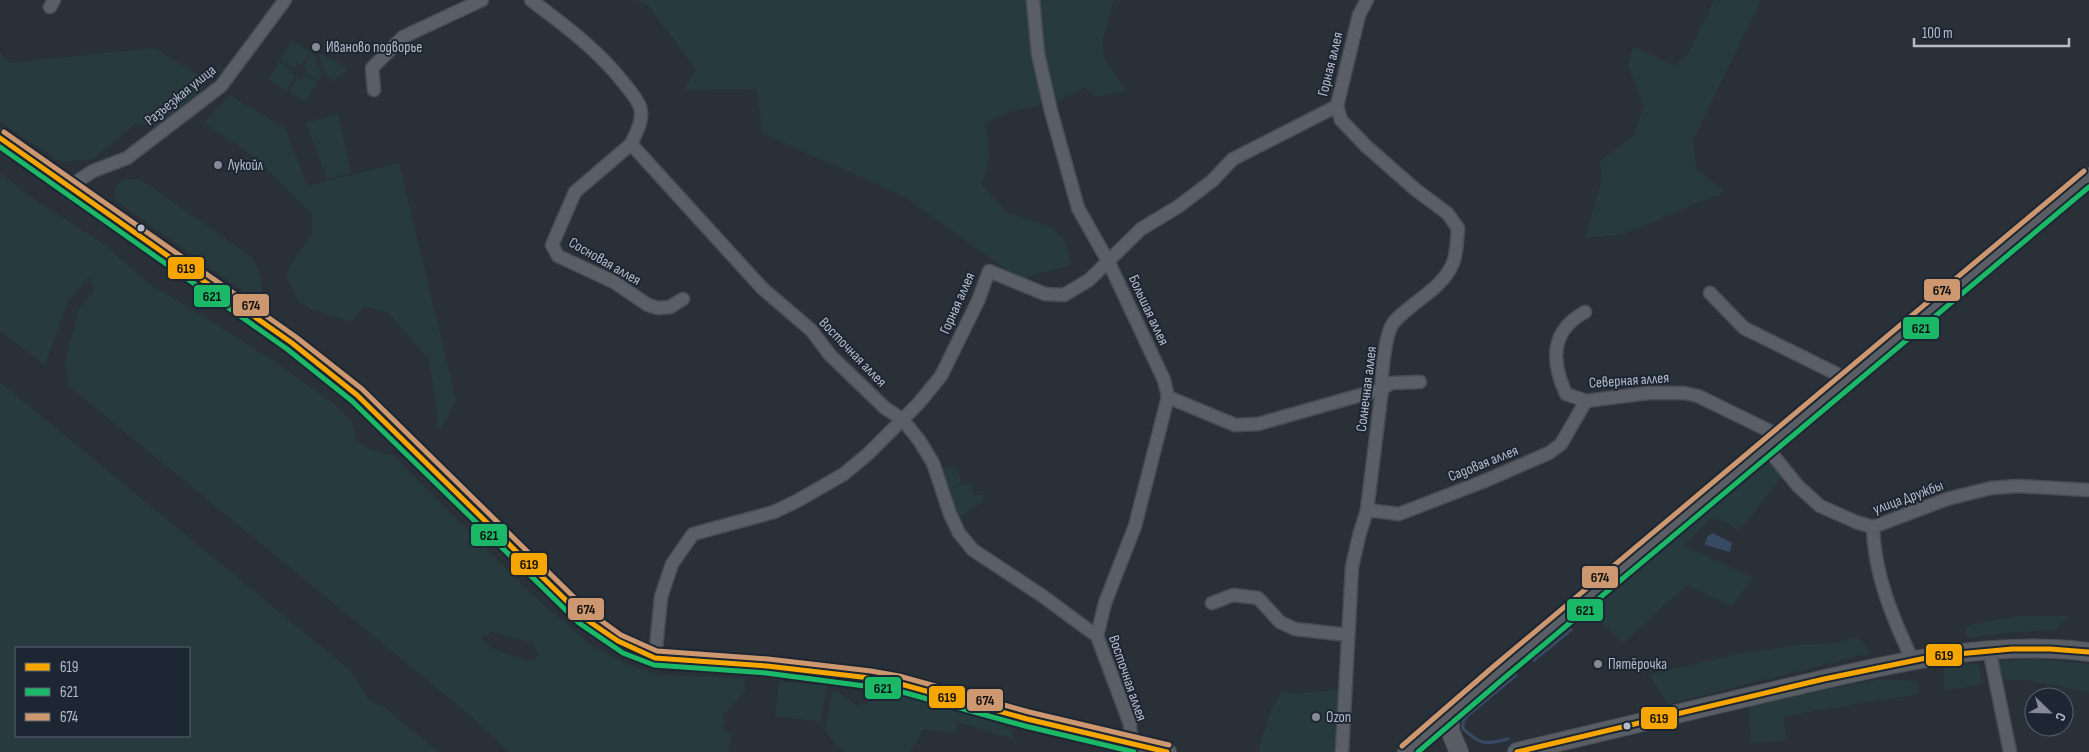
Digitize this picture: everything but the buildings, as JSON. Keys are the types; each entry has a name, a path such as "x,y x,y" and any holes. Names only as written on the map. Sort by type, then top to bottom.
{"main road":[{"path":"0,138 328,370 386,422 584,618 600,631 627,648 655,658 767,666 898,683 1027,719 1167,752"},
{"path":"1407,752 2089,177"},
{"path":"1517,752 1913,660 1989,649 2021,648 2089,652"},
{"path":"1450,714 1450,731 1459,752"}],"street":[{"name":"Разъезжая улица","path":"70,186 93,171 127,158 221,86 285,0"},
{"path":"374,90 372,68 403,37 482,0"},
{"path":"531,0 589,44 609,64 634,96 641,108 640,123 631,144"},
{"name":"Большая аллея","path":"1033,0 1038,54 1051,111 1078,208 1109,263 1164,380 1168,397"},
{"name":"Горная аллея","path":"655,658 661,597 672,564 693,534 774,512 844,474 869,453 918,404 941,376 978,301 989,271 1045,294 1064,295 1089,280 1109,263 1141,230 1179,206 1212,181 1233,159 1337,106 1359,15 1367,0"},
{"name":"Солнечная аллея","path":"1337,106 1341,120 1366,146 1416,190 1448,212 1458,228 1453,262 1435,288 1393,323 1381,372 1382,389 1367,510 1358,536 1352,567 1342,752"},
{"name":"Сосновая аллея","path":"631,144 575,192 552,245 558,256 614,282 648,305 658,308 670,307 683,299"},
{"name":"Восточная аллея","path":"631,144 762,288 811,330 830,355 885,408 902,419 919,440 933,463 956,527 974,550 1041,594 1097,636 1130,724 1131,743"},
{"path":"1710,293 1744,328 1849,380"},
{"name":"Северная аллея","path":"1585,312 1573,318 1565,327 1555,353 1557,374 1566,394 1586,401 1648,393 1684,393 1698,396 1782,437"},
{"path":"1097,636 1106,603 1134,526 1168,397 1235,425 1258,424 1382,389 1391,383 1420,382"},
{"name":"Садовая аллея","path":"1367,510 1398,514 1482,482 1549,453 1561,444 1586,401"},
{"name":"улица Дружбы","path":"1767,448 1798,486 1820,506 1873,528 1947,500 1991,488 2018,486 2089,490"},
{"path":"1873,528 1873,546 1877,565 1900,633 1913,660"},
{"path":"1212,604 1233,595 1258,598 1280,622 1295,629 1348,635"},
{"path":"1989,649 2010,752"}],"green space":[{"path":"633,0 1114,0 1102,43 1105,60 1126,91 1098,97 1085,88 1058,101 1009,112 985,123 990,156 982,184 1007,213 1050,226 1065,241 1071,265 1020,279 905,197 762,133 757,89 684,90 696,69 646,3"},
{"path":"1714,0 1761,0 1693,140 1696,169 1725,192 1623,234 1585,238 1602,179 1600,161 1633,136 1644,106 1628,66 1633,46 1675,66 1689,53"},
{"path":"291,41 310,51 301,66 297,64 295,68 280,60"},
{"path":"154,48 208,81 203,88 160,126 135,124 93,159 61,162 0,122 0,53 9,63"},
{"path":"311,52 314,54 322,74 318,81 305,74 307,70 303,67"},
{"path":"319,54 348,68 333,82 325,75"},
{"path":"279,62 293,70 292,74 295,76 287,91 268,80"},
{"path":"304,76 317,82 306,102 289,92 297,78 302,80"},
{"path":"230,95 286,129 307,186 399,163 456,400 441,428 437,428 438,419 429,359 388,313 364,306 351,322 314,310 299,302 286,276 292,262 312,234 312,214 256,158 204,123"},
{"path":"338,113 351,173 327,179 306,123"},
{"path":"0,173 38,202 104,244 151,285 260,352 332,402 353,423 356,440 367,448 394,456 527,590 592,646 622,662 659,675 744,678 745,691 722,717 726,722 722,729 731,735 728,752 510,752 460,707 69,386 65,362 79,308 95,290 89,277 68,301 45,365 0,331","holes":["492,632 534,644 538,655 532,662 489,647 481,637"]},
{"path":"125,179 134,179 146,183 250,256 258,270 263,298 258,302 115,200 114,192 116,187"},
{"path":"0,382 351,671 369,700 385,708 439,752 0,752"},
{"path":"1769,463 1782,477 1739,531 1730,525 1712,518 1683,545 1753,578 1732,606 1687,585 1623,643 1591,612 1706,512"},
{"path":"939,467 958,469 961,483 948,489 972,483 973,494 983,495 984,500 958,519"},
{"path":"2018,616 2070,616 2055,630 2003,633 1967,638 1965,626"},
{"path":"1858,637 1871,653 1668,704 1649,675 1733,655 1797,645 1831,644"},
{"path":"2037,659 2089,664 2089,692 2074,689 2074,687 2001,679 1997,661"},
{"path":"1979,664 1982,685 1944,690 1943,666"},
{"path":"1881,679 1918,681 1919,694 1784,716 1786,740 1751,743 1749,705"},
{"path":"779,681 826,686 821,722 775,716"},
{"path":"833,689 857,706 879,699 887,694 907,695 998,723 1011,730 1013,739 958,722 955,733 924,729 910,752 844,752 825,731"},
{"path":"1340,689 1337,752 1259,752 1272,707 1282,692 1297,694"}],"water":[{"path":"1713,533 1732,543 1730,552 1705,545 1707,537"}],"waterway":[{"path":"1534,660 1571,630"},
{"path":"1508,739 1488,743 1479,741 1463,729 1463,722 1467,716 1516,675"}],"transit line":[{"name":"674","path":"4,132 296,337 362,389 589,612 621,635 657,651 768,659 899,676 1029,712 1169,745"},
{"name":"619","path":"0,138 292,343 357,395 584,618 618,641 655,658 767,666 897,683 1027,719 1167,752"},
{"name":"621","path":"0,147 287,349 352,401 579,623 623,653 654,665 766,673 895,690 1025,726 1134,752"},
{"name":"674","path":"1402,746 1493,667 2084,171"},
{"name":"621","path":"1418,752 2089,187"},
{"name":"619","path":"1517,752 1824,679 1936,656 2012,649 2089,652"}],"place":[{"name":"Иваново подворье","path":"316,47"},
{"name":"Лукойл","path":"218,165"},
{"name":"Пятёрочка","path":"1598,664"},
{"name":"Ozon","path":"1316,717"}]}
